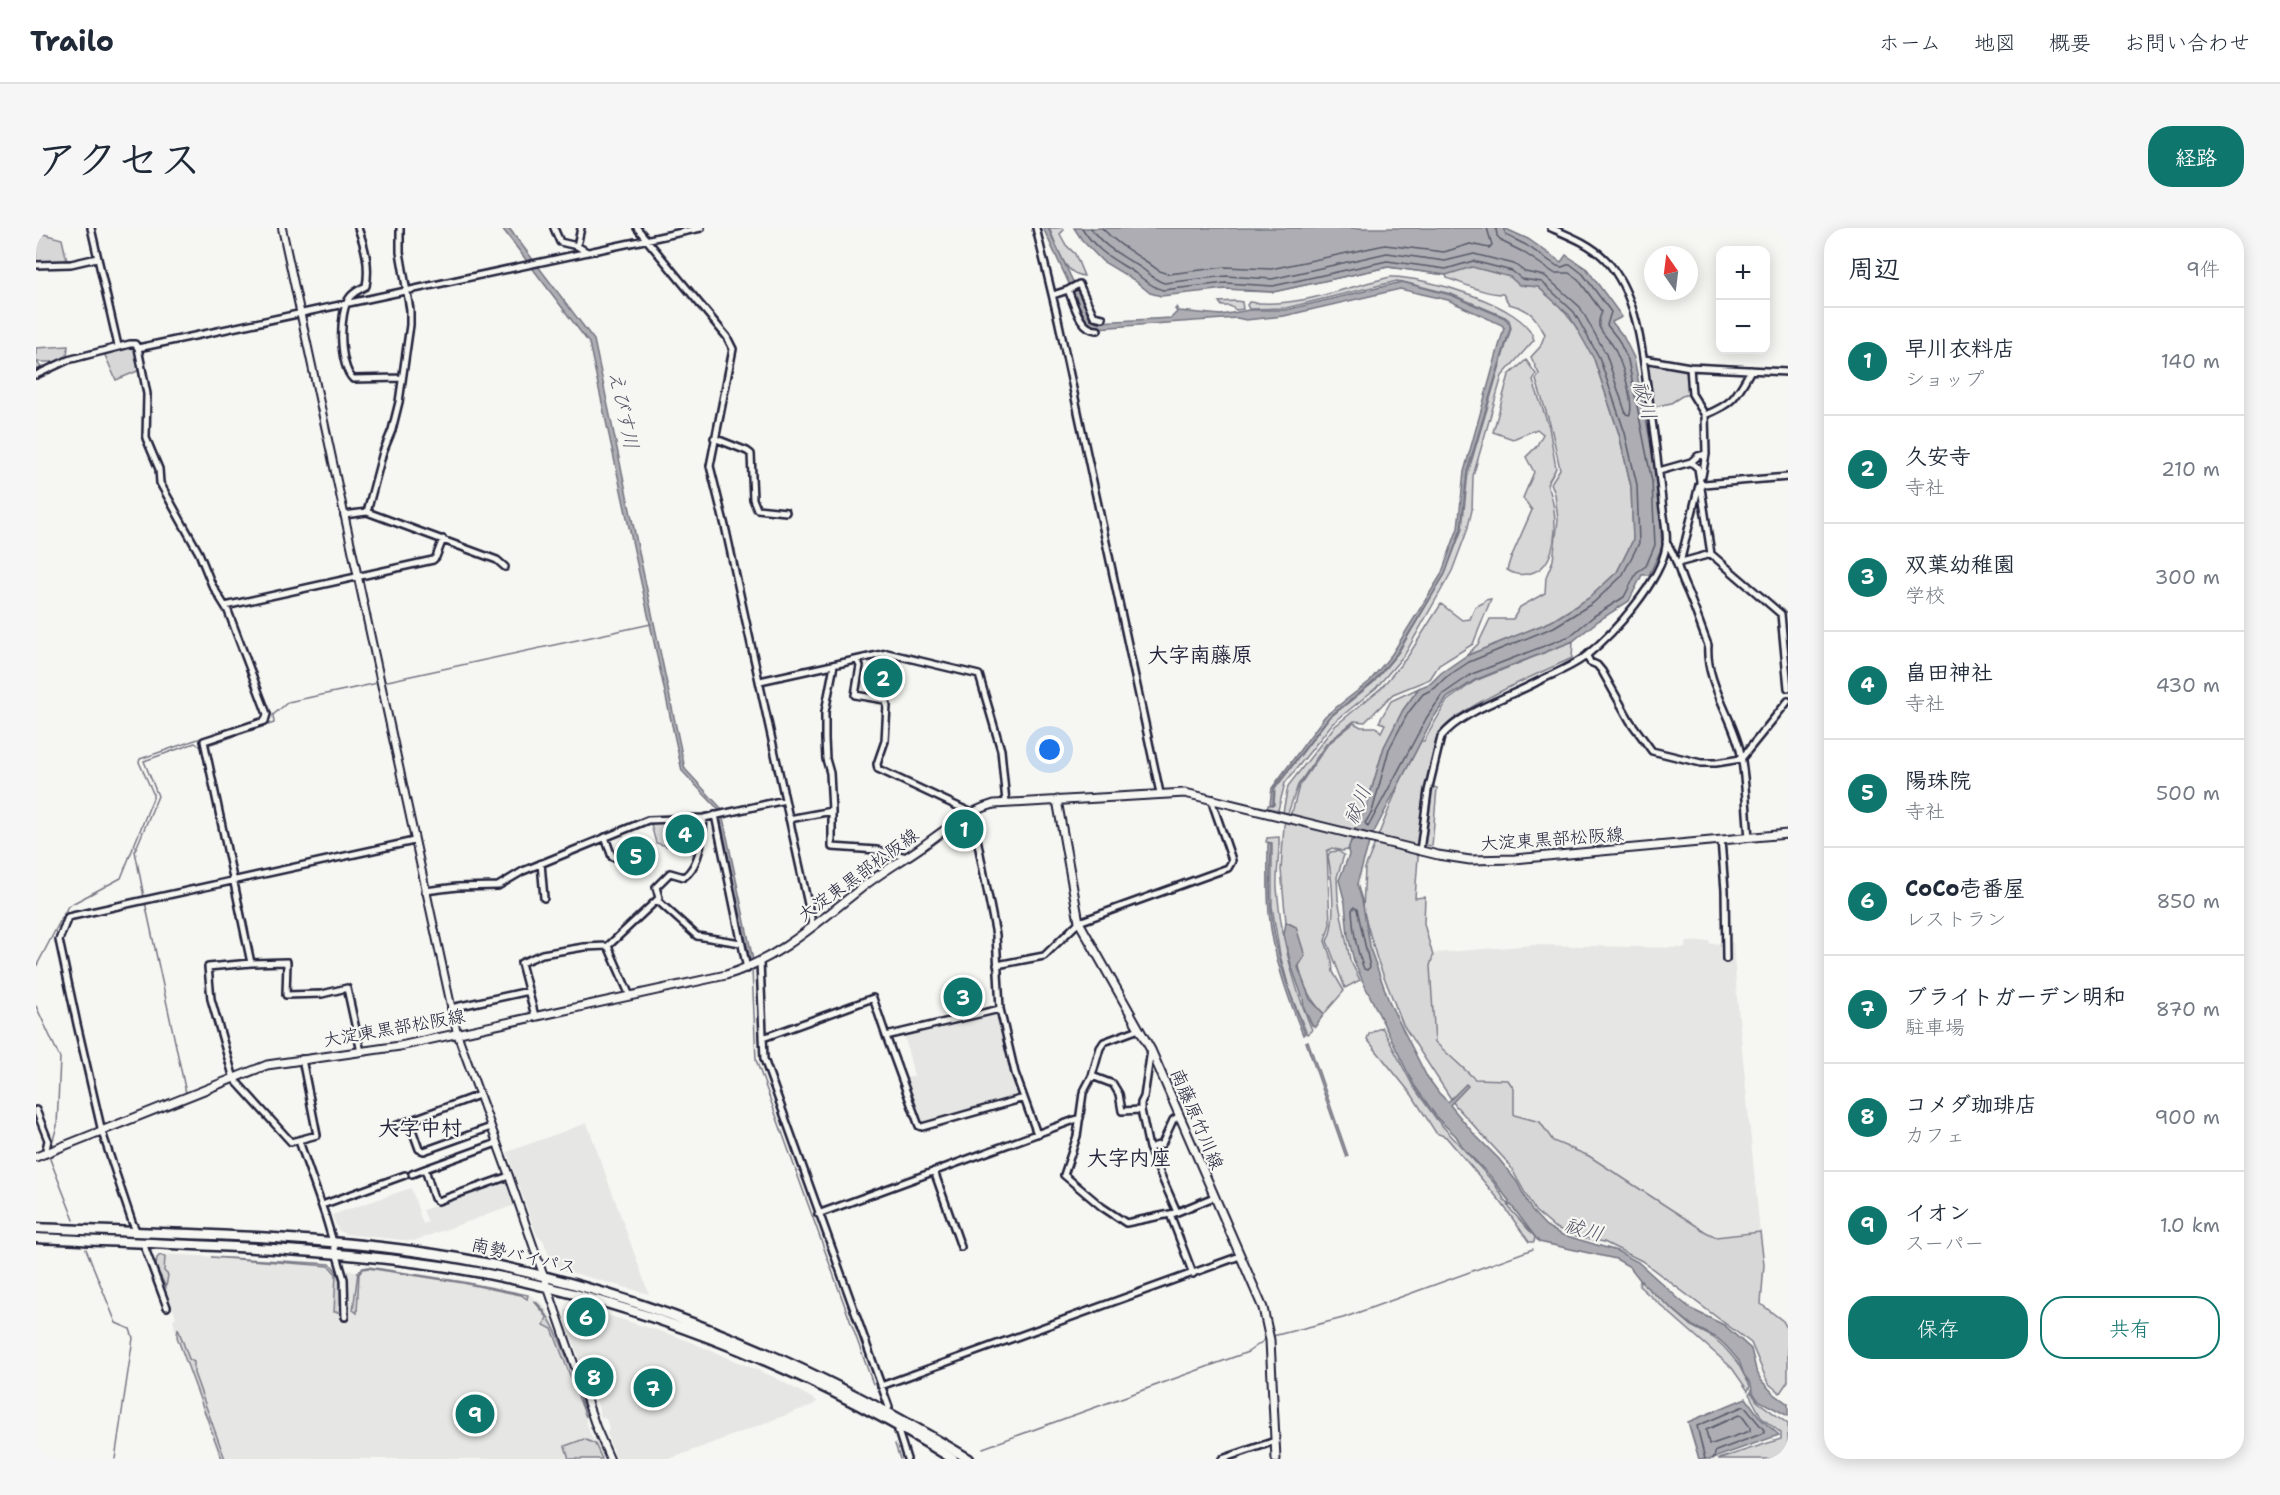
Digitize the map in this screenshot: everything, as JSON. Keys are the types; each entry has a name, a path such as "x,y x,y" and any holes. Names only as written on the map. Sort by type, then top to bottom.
{"highway":[{"name":"南勢バイパス","path":"36,1228 334,1242 435,1254 544,1276 664,1311 747,1343 854,1393 969,1459"},
{"name":"南勢バイパス","path":"36,1238 337,1254 450,1268 549,1289 674,1325 747,1352 855,1402 953,1459"}],"main road":[{"name":"大淀東黒部松阪線","path":"36,1157 267,1065 361,1052 457,1033 747,969 779,952 862,887 972,813 983,807 1006,802 1185,793 1457,859 1488,860 1788,834"},
{"name":"南藤原竹川線","path":"1057,800 1079,922 1151,1050 1263,1308 1270,1337 1276,1459"}],"street":[{"path":"91,228 118,346"},
{"path":"282,228 457,1033 596,1427 610,1459"},
{"path":"358,228 367,253 368,278 366,286 351,296 346,304 342,351 347,373 353,379 401,378"},
{"path":"367,512 399,402 410,325 410,310 400,252 400,228"},
{"path":"554,228 560,242 577,246 587,252"},
{"path":"577,246 581,228"},
{"path":"637,228 727,338 733,349 714,438 710,469 760,681 813,927"},
{"path":"138,348 701,228"},
{"path":"1036,228 1053,295 1160,793"},
{"path":"1419,851 1428,791 1441,737 1468,715 1587,656 1649,587 1663,557 1666,542 1644,359 1628,298 1606,260 1590,247 1551,228"},
{"path":"36,266 71,264 97,258"},
{"path":"1053,295 1079,284 1094,316 1103,318"},
{"path":"1071,288 1084,324 1090,330 1098,330"},
{"path":"36,375 68,360 118,346 135,344 138,348 147,394 146,438 159,469 160,483 199,553 206,578 225,606 267,716 265,721 204,741 251,963"},
{"path":"1644,359 1690,367 1788,372"},
{"path":"1679,563 1706,454 1705,415 1692,394 1690,367"},
{"path":"1705,415 1726,406 1739,391 1751,370"},
{"path":"714,438 751,454 753,499 757,509 786,512"},
{"path":"1659,471 1691,462 1698,456 1706,454"},
{"path":"1691,462 1698,468 1711,554 1781,614 1788,688"},
{"path":"1700,482 1704,484 1788,477"},
{"path":"344,515 367,512 497,560 506,567"},
{"path":"225,606 433,560 443,539"},
{"path":"1666,542 1679,563 1684,585 1691,597 1708,645 1707,652 1714,683 1727,710 1741,759 1749,837"},
{"path":"1679,563 1711,554"},
{"path":"760,681 887,653 979,675 1001,750 1006,802"},
{"path":"1587,656 1590,662 1602,671 1630,721 1652,751 1701,763 1741,759 1788,701"},
{"path":"857,660 860,666 855,695 885,700 886,705 885,741 877,764 878,769 972,813 996,935 1000,1009 1015,1073 1037,1134"},
{"path":"834,665 825,712 826,759 830,773 832,811 832,847 877,850 907,857"},
{"path":"997,965 1044,956 1079,922 1228,868 1232,861 1213,799"},
{"path":"425,891 457,886 494,887 541,863 653,819 704,818 785,800"},
{"path":"789,819 832,811"},
{"path":"719,814 747,969"},
{"path":"536,1016 521,963 542,954 584,947 608,946 659,898 656,887 670,873 684,877 692,870 703,838 704,818"},
{"path":"605,837 612,857"},
{"path":"1721,840 1725,890 1725,959"},
{"path":"167,1307 143,1243 132,1222 102,1132 59,939 70,915 414,841"},
{"path":"541,863 544,898"},
{"path":"657,900 697,936 741,943"},
{"path":"608,946 630,996"},
{"path":"302,1059 317,1135 291,1142 234,1079 211,999 208,967 287,962 286,995 322,994 347,988 361,1052"},
{"path":"760,962 764,1059 889,1407"},
{"path":"451,1008 529,991"},
{"path":"763,1038 873,998 919,1126 1024,1098"},
{"path":"886,1036 1000,1009"},
{"path":"1139,1029 1104,1042 1094,1062 1092,1076 1083,1093 1077,1136 1065,1170 1066,1178 1126,1223 1178,1212 1214,1197"},
{"path":"1151,1050 1141,1110 1149,1148 1178,1212"},
{"path":"1092,1076 1113,1084 1119,1094 1122,1111 1141,1110"},
{"path":"395,1126 479,1095"},
{"path":"36,1110 48,1140 48,1153"},
{"path":"1149,1148 1162,1144 1169,1126 1179,1116"},
{"path":"818,1214 1080,1118"},
{"path":"409,1120 418,1147 422,1151 491,1126"},
{"path":"299,1141 334,1242 345,1284 345,1317"},
{"path":"412,1174 497,1143"},
{"path":"425,1169 434,1198 438,1201 509,1176"},
{"path":"934,1171 961,1247"},
{"path":"322,1205 405,1175"},
{"path":"1170,1214 1193,1274"},
{"path":"881,1386 1240,1256"},
{"path":"898,1431 907,1459"},
{"path":"1222,1459 1275,1441"},
{"path":"1245,1451 1245,1459"}],"shaded area":[{"path":"1049,228 1064,230 1060,234 1075,254 1084,276 1077,274 1066,265"},
{"path":"36,232 62,239 67,261 36,262"},
{"path":"1255,263 1513,266 1558,304 1579,330 1594,359 1619,434 1631,487 1633,540 1617,572 1589,598 1552,621 1466,656 1478,644 1490,619 1513,619 1520,607 1545,593 1546,577 1553,560 1558,520 1555,494 1551,483 1560,469 1551,427 1536,380 1539,374 1531,357 1540,347 1545,334 1531,314 1509,304 1503,294 1475,288 1447,278 1446,275 1388,267 1273,292 1244,291"},
{"path":"1391,277 1448,287 1494,304 1513,315 1527,327 1534,340 1502,376 1473,476 1472,510 1467,531 1452,571 1405,654 1376,688 1332,724 1285,783 1278,810 1268,808 1268,805 1274,805 1275,789 1328,719 1373,683 1398,653 1445,574 1462,529 1468,473 1511,328 1509,320 1505,317 1451,294 1397,281 1286,308 1249,309 1247,305 1249,302 1303,300"},
{"path":"1219,302 1242,302 1243,309 1236,310 1230,306 1222,306"},
{"path":"68,346 67,357 56,362 37,362 42,369 36,373 36,348"},
{"path":"132,347 135,349 140,370 116,380 104,353"},
{"path":"1526,360 1536,374 1533,381 1549,427 1556,468 1547,484 1553,506 1555,532 1553,546 1543,566 1534,572 1520,575 1507,570 1532,510 1523,498 1534,472 1526,457 1536,447 1543,434 1537,429 1513,439 1493,432 1509,375"},
{"path":"1647,363 1686,370 1690,394 1671,403 1653,407"},
{"path":"1491,599 1473,644 1439,665 1430,679 1393,694 1365,722 1354,721 1326,744 1298,785 1288,813 1283,812 1288,786 1334,727 1381,688 1408,656 1441,604 1462,620 1470,619 1475,607"},
{"path":"1573,641 1572,658 1464,712 1442,731 1436,744 1427,785 1437,788 1432,846 1419,844 1415,898 1425,897 1424,924 1433,956 1430,966 1435,1042 1475,1079 1508,1080 1514,1089 1514,1115 1540,1122 1553,1141 1589,1156 1706,1232 1716,1237 1760,1232 1764,1264 1761,1304 1783,1321 1788,1330 1788,1381 1780,1393 1768,1383 1751,1343 1642,1261 1604,1242 1572,1235 1554,1227 1535,1211 1509,1164 1455,1105 1403,1025 1377,959 1363,910 1365,868 1400,782 1421,741 1424,741 1447,701 1475,681"},
{"path":"1419,688 1403,710 1384,747 1366,808 1354,830 1348,850 1332,848 1327,851 1330,924 1325,941 1333,972 1344,991 1324,1014 1315,1004 1304,984 1299,963 1296,927 1286,922 1281,870 1284,825 1293,809 1299,786 1328,744 1354,723 1361,727 1376,727 1381,732 1385,724 1379,722 1391,701"},
{"path":"655,821 702,821 701,833 697,828 686,826 679,828 677,834 679,841 684,843 694,836 700,838 695,854 656,843 651,825"},
{"path":"1279,837 1277,882 1281,925 1299,995 1312,1030 1307,1034 1291,995 1280,955 1272,906 1272,843 1266,842 1267,838"},
{"path":"1338,851 1344,855 1337,877 1338,899 1350,960 1360,980 1345,988 1327,941 1333,912 1328,856 1330,852"},
{"path":"1709,941 1711,944 1733,942 1760,1232 1738,1236 1716,1237 1589,1156 1553,1141 1540,1122 1513,1115 1514,1089 1475,1079 1435,1042 1430,966 1435,953 1534,945 1685,948 1687,942"},
{"path":"998,1012 1019,1096 920,1124 904,1079 914,1076 904,1034"},
{"path":"1382,1027 1413,1086 1437,1120 1494,1183 1511,1210 1535,1237 1534,1242 1529,1242 1501,1202 1446,1137 1436,1133 1412,1095 1367,1039 1369,1034"},
{"path":"587,1123 649,1294 559,1269 551,1262 543,1240 537,1236 507,1152"},
{"path":"507,1180 515,1205 413,1241 345,1234 338,1230 332,1215 411,1188 423,1224 428,1222 423,1210"},
{"path":"159,1254 325,1262 338,1270 358,1271 368,1266 464,1281 530,1295 543,1304 553,1321 585,1410 586,1422 592,1438 596,1441 605,1459 220,1459 177,1337 173,1320 176,1316 154,1266 154,1260"},
{"path":"160,1255 165,1257 164,1271 168,1275 166,1287 156,1267 157,1258"},
{"path":"211,1257 330,1264 337,1273 339,1279 342,1309 334,1312 336,1274 329,1266"},
{"path":"368,1267 463,1282 528,1295 527,1299 521,1295 463,1283 368,1268 363,1269 359,1274 357,1313 353,1310 358,1272 363,1268"},
{"path":"1640,1281 1693,1327 1714,1338 1724,1347 1737,1362 1750,1386 1748,1391 1732,1368 1639,1286"},
{"path":"534,1301 542,1308 558,1336 586,1417 552,1329 544,1325 547,1317"},
{"path":"571,1304 676,1336 774,1377 817,1401 815,1404 670,1459 616,1459 607,1434 609,1428 606,1419 601,1417 588,1372 581,1363 566,1321 565,1311"},
{"path":"178,1328 189,1359 194,1362 194,1373 225,1459 222,1459 177,1337"},
{"path":"1751,1392 1757,1401 1788,1424 1788,1459 1718,1459 1781,1439 1781,1433 1762,1418 1749,1394"},
{"path":"584,1439 595,1444 602,1459 569,1459 565,1446"}],"water":[{"path":"502,228 509,228 594,340 685,769 721,808 753,960 750,961 718,809 682,771 589,343"},
{"path":"1043,228 1048,228 1090,318 1097,322 1171,318 1177,312 1175,309 1177,307 1179,311 1221,315 1249,310 1286,310 1402,282 1451,295 1505,318 1510,324 1467,472 1461,529 1445,574 1397,653 1372,683 1328,718 1274,788 1273,805 1270,804 1272,788 1325,716 1369,682 1392,654 1441,575 1458,528 1464,472 1504,328 1448,300 1400,289 1284,316 1097,328 1087,322"},
{"path":"1074,228 1504,228 1528,239 1561,262 1566,255 1587,269 1622,317 1612,322 1623,336 1634,358 1658,481 1662,547 1649,575 1642,575 1629,601 1573,641 1475,680 1447,698 1432,720 1373,834 1354,830 1366,808 1384,747 1403,710 1419,688 1431,683 1441,673 1466,656 1552,621 1589,598 1617,572 1633,540 1631,486 1619,434 1594,359 1569,315 1538,287 1519,285 1510,277 1472,267 1446,275 1388,267 1273,292 1226,289 1161,296 1150,293 1134,280 1102,261"},
{"path":"1352,840 1369,843 1357,884 1371,951 1390,1004 1426,1075 1439,1093 1448,1102 1466,1084 1468,1086 1450,1105 1499,1159 1517,1182 1532,1211 1546,1226 1560,1234 1617,1251 1638,1262 1693,1310 1724,1325 1751,1349 1761,1380 1788,1404 1788,1416 1758,1400 1739,1361 1726,1346 1717,1338 1693,1326 1644,1285 1630,1267 1616,1259 1539,1242 1511,1205 1508,1206 1509,1201 1492,1178 1463,1148 1456,1136 1438,1119 1414,1085 1354,961 1339,880"},
{"path":"1268,843 1271,843 1270,900 1276,941 1288,988 1305,1033 1303,1035 1286,990 1271,929 1268,904"},
{"path":"1286,922 1296,927 1305,956 1298,967 1310,999 1324,1014 1315,1027 1304,1008 1291,965 1284,935"},
{"path":"1308,1041 1348,1156 1346,1157 1306,1042"},
{"path":"1746,1398 1761,1419 1779,1435 1711,1459 1699,1459 1688,1422"}],"waterway":[{"path":"383,682 651,624"},
{"path":"208,745 274,723 273,715 288,702 378,683"},
{"path":"36,967 68,906 121,878 153,798 153,793 139,762 140,759 265,716"},
{"path":"144,897 135,851 158,796 144,761 195,743 203,746"},
{"path":"145,902 186,1093"},
{"path":"752,969 756,1060 873,1384"},
{"path":"36,1006 60,1058 57,1126 50,1150"},
{"path":"48,1154 74,1220"},
{"path":"86,1249 116,1323 130,1329 133,1338 115,1459"},
{"path":"1273,1336 1343,1318 1533,1249"},
{"path":"983,1448 1248,1352 1266,1339"},
{"path":"895,1444 900,1459"}],"place":[{"name":"久安寺","path":"883,678"},
{"name":"早川衣料店","path":"964,829"},
{"name":"畠田神社","path":"685,834"},
{"name":"陽珠院","path":"636,856"},
{"name":"双葉幼稚園","path":"963,997"},
{"name":"CoCo壱番屋","path":"586,1317"},
{"name":"コメダ珈琲店","path":"594,1377"},
{"name":"ブライトガーデン明和","path":"653,1388"},
{"name":"イオン","path":"475,1414"}],"district":[{"name":"大字南藤原","path":"1200,655"},
{"name":"大字中村","path":"420,1128"},
{"name":"大字内座","path":"1129,1158"}],"water label":[{"name":"祓川","path":"1645,400"},
{"name":"えびす川","path":"624,410"},
{"name":"祓川","path":"1357,805"},
{"name":"祓川","path":"1584,1229"}]}
